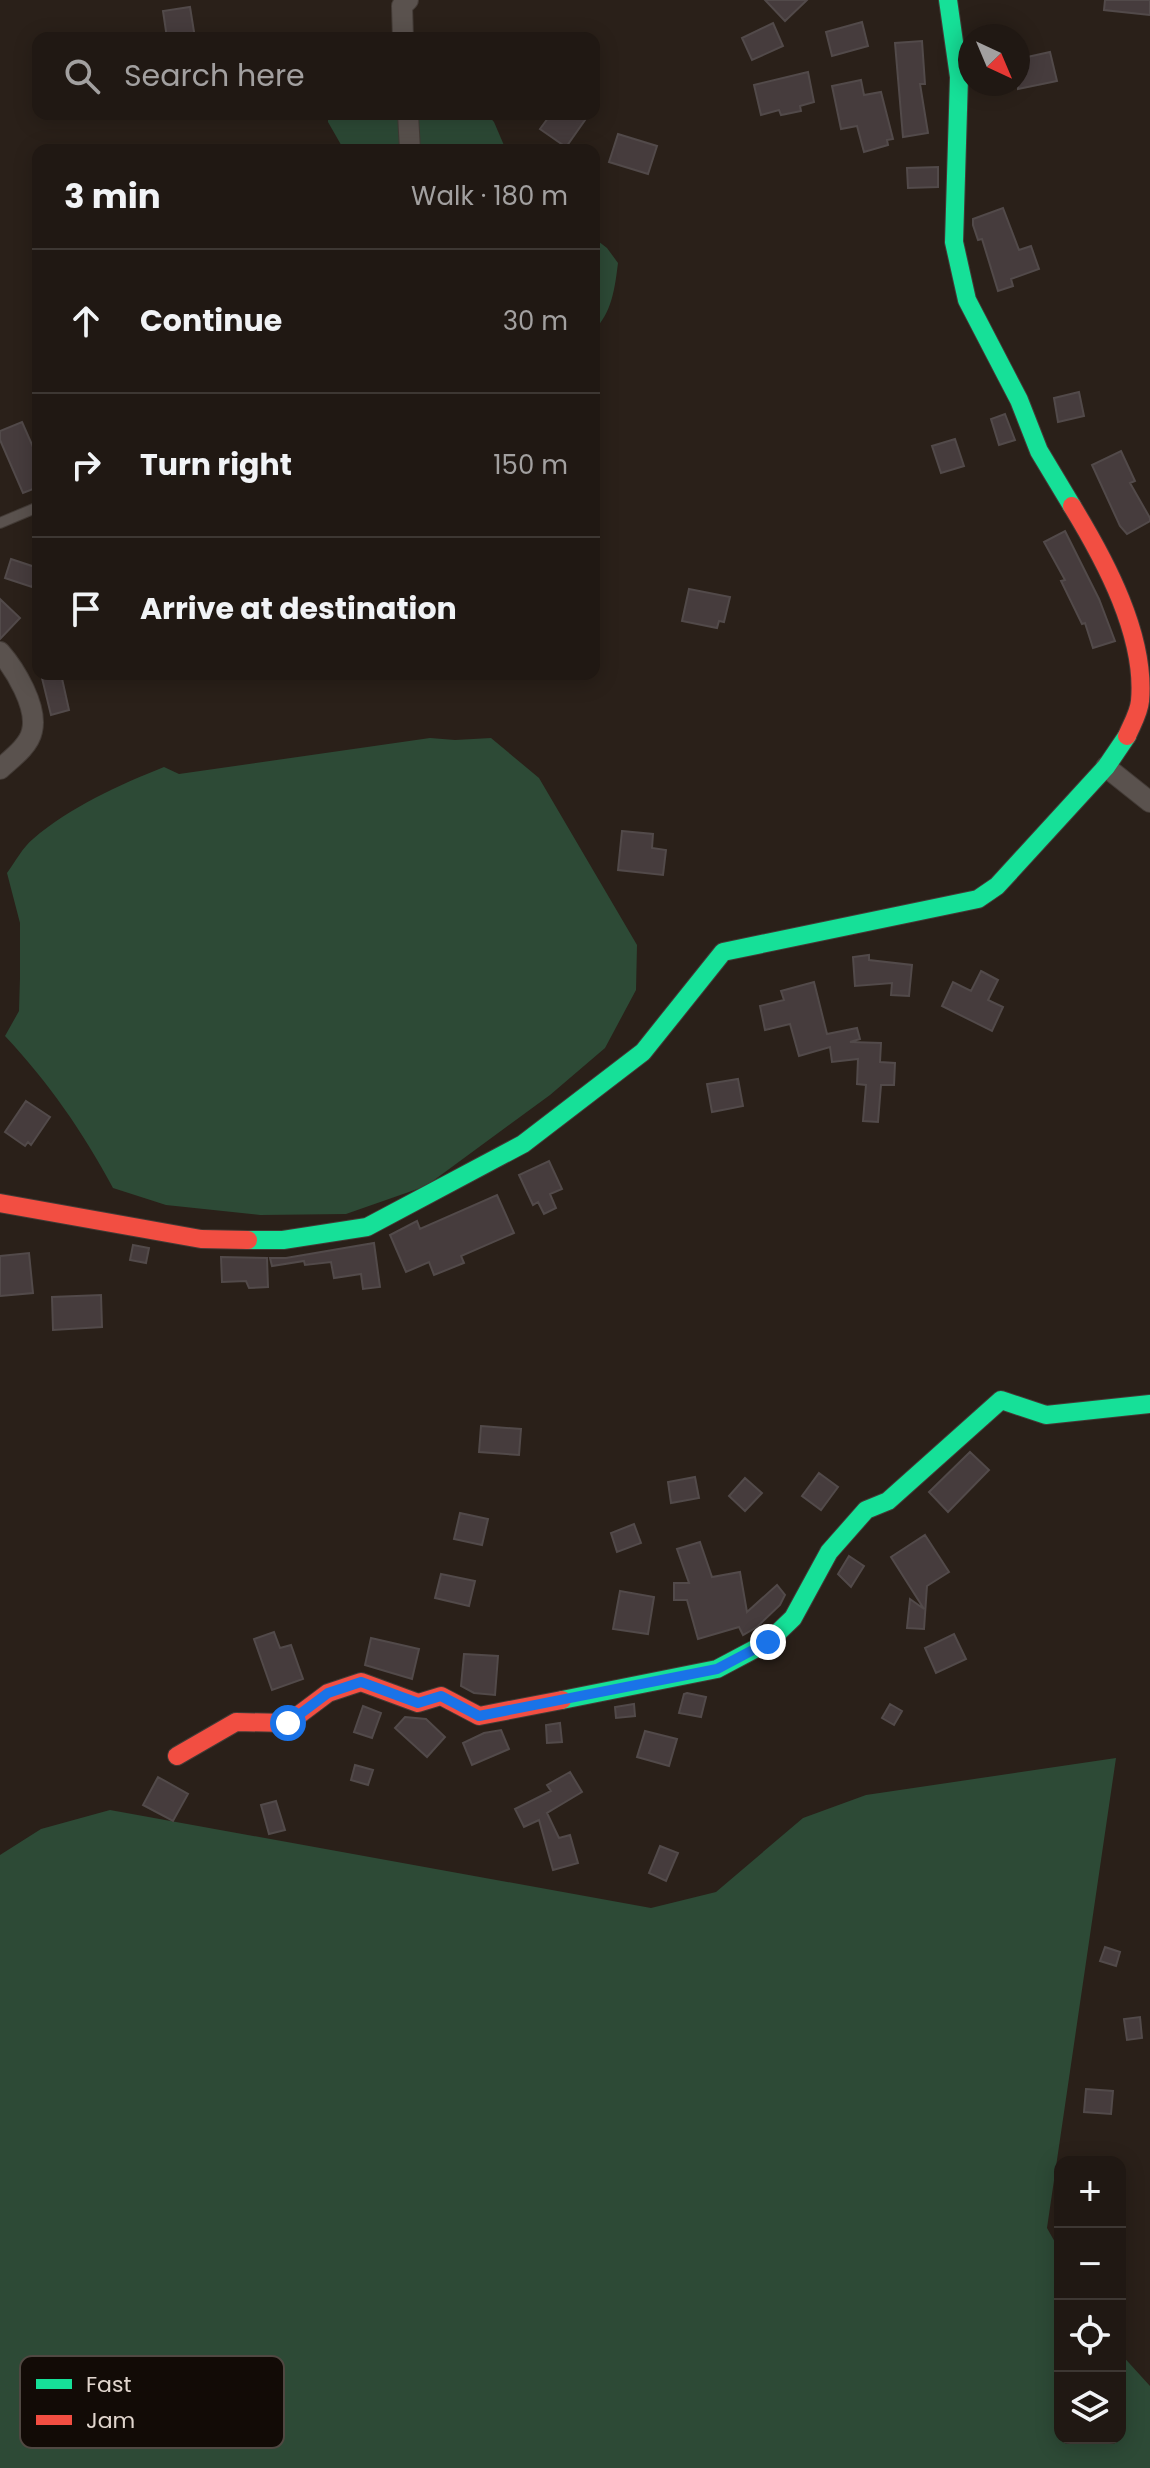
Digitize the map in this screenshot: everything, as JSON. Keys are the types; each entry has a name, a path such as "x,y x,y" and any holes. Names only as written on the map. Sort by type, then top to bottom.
{"street":[{"path":"403,32 402,6 408,0"},
{"path":"0,1203 201,1239 283,1240 367,1227 523,1144 643,1052 723,952 978,899 997,886 1106,767 1127,737 1140,703 1136,640 1095,543 1039,451 1019,400 967,300 954,242 959,77 948,0"},
{"path":"408,120 410,144"},
{"path":"0,652 15,669 32,714 33,733 18,753 0,769"},
{"path":"1106,767 1150,802"},
{"path":"177,1756 236,1722 288,1723 328,1693 361,1682 418,1703 441,1696 479,1716 717,1669 768,1642 793,1618 829,1552 866,1510 888,1501 1001,1400 1046,1415 1150,1404"}],"lane":[{"path":"0,523 32,510"}],"green space":[{"path":"492,120 503,144 341,144 328,122"},
{"path":"600,243 618,263 614,290 600,323"},
{"path":"430,738 491,738 539,778 637,945 636,990 605,1048 550,1095 426,1186 346,1214 260,1215 166,1205 113,1188 64,1109 5,1036 19,1011 20,923 7,873 19,855 47,827 79,807 164,767 179,774"},
{"path":"1116,1758 1058,2156 1054,2156 1047,2228 1054,2240 1054,2444 1126,2444 1126,2360 1150,2386 1150,2468 0,2468 0,1855 41,1829 110,1810 651,1908 716,1892 803,1818 866,1795"}],"building":[{"path":"765,0 807,0 785,21"},
{"path":"1105,0 1150,0 1150,15 1104,10"},
{"path":"190,7 194,32 166,32 163,11"},
{"path":"862,22 868,46 832,56 826,32"},
{"path":"773,23 783,46 752,60 742,38"},
{"path":"922,41 925,84 920,84 928,133 903,137 895,43"},
{"path":"1050,52 1057,81 1030,87 1030,56"},
{"path":"808,72 814,102 800,106 801,111 781,115 779,110 761,115 754,85"},
{"path":"861,80 864,95 881,92 893,139 887,140 888,145 864,152 857,126 841,129 832,86"},
{"path":"547,120 585,120 568,144 562,144 540,129"},
{"path":"618,134 657,146 648,174 609,162"},
{"path":"938,167 938,187 908,188 907,168"},
{"path":"1003,208 1019,250 1031,246 1039,269 1011,279 1013,286 998,291 973,219"},
{"path":"1079,392 1084,416 1058,422 1054,398"},
{"path":"1005,414 1015,440 999,445 991,419"},
{"path":"22,422 32,445 32,489 23,493 0,440 0,431"},
{"path":"955,439 964,466 941,473 932,446"},
{"path":"1121,451 1135,481 1130,483 1150,518 1150,521 1127,534 1120,526 1092,465"},
{"path":"1065,531 1099,599 1115,641 1093,648 1085,623 1082,624 1061,581 1065,580 1044,542"},
{"path":"11,559 32,566 32,587 5,578"},
{"path":"689,589 730,597 724,622 719,621 717,628 682,621"},
{"path":"0,599 20,618 0,639"},
{"path":"42,680 62,680 69,710 51,715"},
{"path":"622,831 653,834 652,848 666,850 663,875 618,870"},
{"path":"869,955 869,960 912,965 909,996 891,995 892,983 855,986 853,957"},
{"path":"981,971 998,980 988,1000 1003,1007 992,1031 942,1006 953,982 971,991"},
{"path":"814,982 827,1034 857,1028 860,1039 850,1042 881,1043 880,1062 895,1063 894,1085 881,1085 878,1122 863,1121 866,1085 857,1084 858,1059 832,1062 830,1047 799,1056 790,1024 765,1030 760,1006 784,1000 781,991"},
{"path":"738,1079 743,1106 712,1112 707,1084"},
{"path":"26,1101 50,1117 31,1145 28,1142 25,1146 5,1132"},
{"path":"549,1161 562,1189 550,1194 556,1208 544,1214 538,1202 533,1205 519,1175"},
{"path":"497,1195 514,1233 461,1256 464,1263 434,1275 429,1262 406,1272 390,1235 417,1221 420,1229"},
{"path":"374,1243 380,1287 363,1289 361,1274 334,1278 331,1262 305,1265 304,1261 272,1266 270,1258 286,1258"},
{"path":"133,1245 149,1248 146,1263 130,1260"},
{"path":"29,1253 33,1293 0,1296 0,1256"},
{"path":"221,1257 267,1258 268,1287 249,1288 246,1281 222,1282"},
{"path":"101,1295 102,1327 53,1330 52,1297"},
{"path":"481,1426 521,1429 519,1455 479,1452"},
{"path":"970,1452 989,1470 948,1512 929,1492"},
{"path":"819,1473 838,1487 821,1510 802,1496"},
{"path":"695,1477 699,1498 671,1503 668,1482"},
{"path":"745,1478 762,1493 745,1511 729,1496"},
{"path":"460,1513 488,1519 482,1545 454,1539"},
{"path":"634,1524 641,1543 617,1552 611,1533"},
{"path":"925,1535 949,1572 927,1586 924,1629 907,1628 910,1599 924,1609 891,1557"},
{"path":"700,1542 712,1577 740,1572 747,1612 777,1585 785,1595 780,1605 757,1627 743,1635 739,1627 698,1639 687,1600 674,1600 674,1583 689,1583 677,1549"},
{"path":"849,1556 864,1566 851,1587 838,1574"},
{"path":"441,1574 475,1581 469,1606 435,1598"},
{"path":"620,1591 654,1597 648,1634 613,1629"},
{"path":"274,1632 280,1648 291,1645 303,1679 272,1690 254,1639"},
{"path":"954,1634 966,1659 936,1673 925,1648"},
{"path":"371,1638 419,1649 412,1679 365,1665"},
{"path":"464,1654 498,1656 495,1695 474,1693 461,1686"},
{"path":"684,1694 706,1697 701,1717 679,1713"},
{"path":"634,1704 635,1716 616,1718 615,1707"},
{"path":"890,1704 902,1711 894,1725 882,1718"},
{"path":"363,1706 381,1713 372,1738 354,1732"},
{"path":"405,1717 426,1719 445,1737 427,1757 395,1728"},
{"path":"560,1723 562,1742 547,1743 546,1725"},
{"path":"501,1730 509,1749 472,1765 463,1743 484,1733"},
{"path":"645,1731 677,1739 669,1766 637,1757"},
{"path":"355,1765 373,1770 368,1785 351,1780"},
{"path":"570,1772 582,1792 547,1813 559,1838 570,1835 578,1863 553,1870 539,1820 524,1827 515,1809 551,1791 547,1785"},
{"path":"158,1777 188,1794 173,1821 143,1805"},
{"path":"276,1801 285,1830 269,1834 261,1805"},
{"path":"660,1846 678,1853 666,1881 649,1873"},
{"path":"1105,1947 1120,1952 1116,1966 1100,1961"},
{"path":"1140,2017 1142,2038 1127,2040 1124,2019"},
{"path":"1086,2089 1113,2091 1111,2114 1084,2112"}],"traffic: fast":[{"path":"948,0 959,77 954,242 967,300 1019,400 1039,451 1072,506"},
{"path":"248,1240 283,1240 367,1227 523,1144 643,1052 723,952 978,899 997,886 1106,767 1127,736"},
{"path":"562,1700 717,1669 768,1642 793,1618 829,1552 866,1510 888,1501 1001,1400 1046,1415 1150,1404"}],"traffic: jam":[{"path":"1072,506 1110,574 1137,651 1140,701 1127,736"},
{"path":"0,1203 201,1239 248,1240"},
{"path":"177,1756 236,1722 288,1723 328,1693 361,1682 418,1703 441,1696 479,1716 562,1700"}],"route":[{"path":"288,1723 328,1693 361,1682 418,1703 441,1696 479,1716 717,1669 768,1642"}]}
